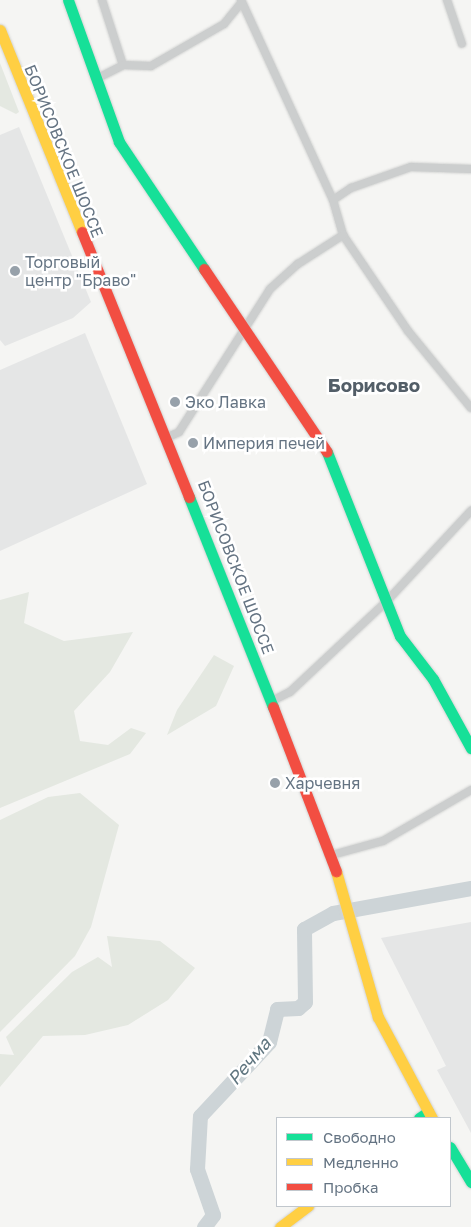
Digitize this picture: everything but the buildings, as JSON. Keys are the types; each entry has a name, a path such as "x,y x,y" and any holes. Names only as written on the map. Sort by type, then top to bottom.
{"main road":[{"path":"68,0 120,142 332,460 400,636 432,679 471,748"},
{"name":"БОРИСОВСКОЕ ШОССЕ","path":"0,30 16,78 168,437 332,856 352,931 385,1033 426,1116"},
{"path":"451,1149 471,1182"},
{"path":"286,1225 307,1207"}],"street":[{"path":"102,0 123,65"},
{"path":"447,0 462,44"},
{"path":"96,79 123,65 151,66 224,24 242,1 334,200 343,235 408,331 471,408"},
{"path":"334,200 351,188 412,167 471,169"},
{"path":"168,437 179,432 270,289 298,264 343,235"},
{"path":"272,702 290,692 386,602 471,511"},
{"path":"332,856 383,841 471,790"}],"shaded area":[{"path":"0,63 19,112 16,114 0,106"},
{"path":"19,127 91,302 73,318 5,346 0,340 0,135"},
{"path":"85,333 147,484 0,551 0,370"},
{"path":"29,592 24,623 64,641 133,632 110,672 74,711 80,741 108,745 131,728 146,733 130,754 0,808 0,600"},
{"path":"214,655 234,666 216,706 167,735 177,710"},
{"path":"80,793 119,825 91,927 75,956 0,1032 0,820 48,797"},
{"path":"471,922 471,1133 437,1070 446,1066 381,938"},
{"path":"107,936 160,941 195,968 168,1000 128,1025 85,1035 43,1036 0,1087 0,1054 14,1055 6,1037 72,972 98,957 112,967"}],"waterway":[{"name":"Речма","path":"204,1227 213,1215 197,1169 200,1116 269,1042 277,1009 298,1008 305,1002 304,929 333,913 471,888"}],"traffic: fast":[{"path":"68,0 119,142 204,269"},
{"path":"327,452 400,636 433,679 471,748"},
{"path":"189,497 273,707"},
{"path":"420,1117 428,1112"},
{"path":"451,1149 471,1182"}],"traffic: slow":[{"path":"0,30 82,232"},
{"path":"336,871 378,1017 431,1117"},
{"path":"280,1227 307,1207"}],"traffic: jam":[{"path":"82,232 189,497"},
{"path":"204,269 327,452"},
{"path":"273,707 336,871"}],"place":[{"name":"Торговый центр \"Браво\"","path":"15,271"},
{"name":"Эко Лавка","path":"175,402"},
{"name":"Империя печей","path":"193,443"},
{"name":"Харчевня","path":"275,783"}],"district":[{"name":"Борисово","path":"374,385"}]}
